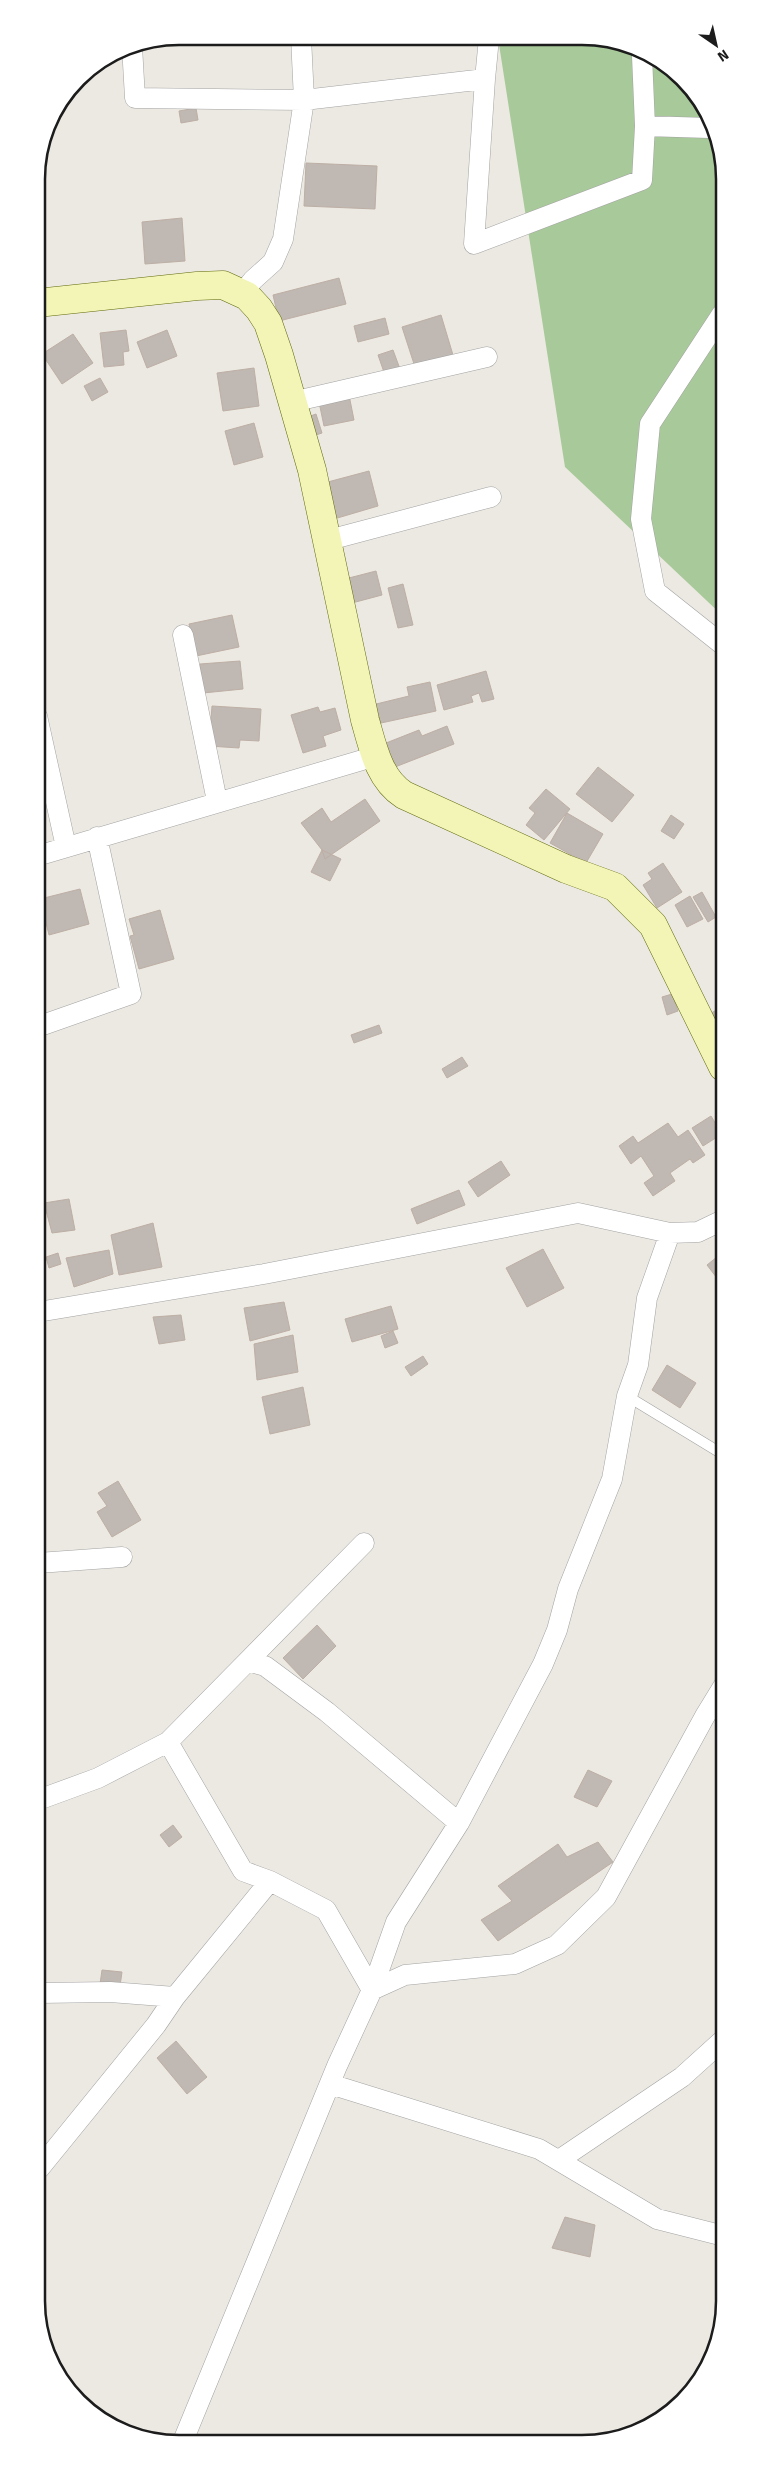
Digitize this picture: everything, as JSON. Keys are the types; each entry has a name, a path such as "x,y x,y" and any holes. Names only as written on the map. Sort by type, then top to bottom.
{"street":[{"path":"242,294 253,280 273,262 282,240 304,100 301,45"},
{"path":"488,45 474,244 642,180 645,126 642,60"},
{"path":"132,53 135,98 304,100 486,79"},
{"path":"645,126 706,128"},
{"path":"45,302 223,285 242,294 259,309 268,323 312,470 325,541 357,686 376,756 389,784 404,795 566,869 615,887 653,925 716,1053"},
{"path":"716,323 650,424 641,519 655,592 716,640"},
{"path":"292,402 487,357"},
{"path":"325,541 491,498"},
{"path":"183,635 217,801"},
{"path":"45,752 66,847"},
{"path":"45,854 217,801 376,756"},
{"path":"45,1025 131,994 97,837"},
{"path":"45,1311 293,1269 578,1214 670,1233 698,1232 716,1223"},
{"path":"185,2435 330,2084 372,1990 396,1922 459,1822 543,1664 557,1630 568,1589 612,1479 627,1396 638,1365 647,1298 670,1233"},
{"path":"45,1797 98,1778 168,1742 364,1543"},
{"path":"45,1562 122,1557"},
{"path":"248,1661 265,1666 327,1712 459,1822"},
{"path":"372,1990 405,1975 515,1964 557,1945 606,1897 716,1698"},
{"path":"168,1742 244,1870 270,1881 326,1910 372,1990"},
{"path":"45,2162 156,2025 175,1997 270,1881"},
{"path":"45,1993 110,1992 175,1997"},
{"path":"559,2160 682,2077 716,2046"},
{"path":"330,2084 540,2149 657,2218 716,2234"}],"lane":[{"path":"627,1396 716,1450"}],"green space":[{"path":"499,45 591,45 633,55 649,63 677,84 698,112 706,128 715,162 716,179 716,609 565,467"}],"building":[{"path":"196,108 198,120 181,123 179,111"},
{"path":"306,163 377,166 375,209 304,206"},
{"path":"182,218 185,261 145,264 142,222"},
{"path":"339,278 346,304 279,321 273,295"},
{"path":"441,315 453,355 415,367 402,327"},
{"path":"385,318 389,334 358,342 354,326"},
{"path":"126,330 129,351 123,352 124,365 104,367 100,333"},
{"path":"167,330 177,356 147,368 137,342"},
{"path":"73,334 93,363 62,384 45,358 45,352"},
{"path":"393,350 400,369 385,375 378,355"},
{"path":"254,368 259,406 223,411 217,373"},
{"path":"100,378 108,392 92,401 84,386"},
{"path":"349,395 354,420 324,426 319,402"},
{"path":"316,414 322,433 310,437 305,418"},
{"path":"254,423 263,457 234,465 225,431"},
{"path":"369,471 378,506 334,519 324,483"},
{"path":"376,571 382,595 352,603 345,579"},
{"path":"403,584 413,625 398,628 388,588"},
{"path":"232,615 239,647 196,656 189,624"},
{"path":"240,661 243,689 203,693 200,664"},
{"path":"486,671 494,699 482,702 479,693 471,696 473,702 444,710 437,685"},
{"path":"430,682 436,711 372,725 368,706 409,696 407,687"},
{"path":"212,706 261,709 259,741 240,740 239,748 209,746"},
{"path":"318,707 320,712 335,708 341,730 323,736 326,746 303,753 291,715"},
{"path":"447,726 454,744 395,767 386,743 419,730 422,736"},
{"path":"598,767 634,795 612,822 576,794"},
{"path":"546,789 570,809 544,840 526,825 535,813 529,808"},
{"path":"365,799 380,821 325,859 322,850 301,823 322,808 331,822"},
{"path":"567,813 603,834 586,863 550,843"},
{"path":"671,815 684,824 674,839 661,831"},
{"path":"322,850 341,859 330,881 311,872"},
{"path":"663,863 682,892 657,908 643,885 652,879 648,873"},
{"path":"80,889 89,924 49,935 45,919 45,898"},
{"path":"702,892 716,917 708,922 693,897"},
{"path":"690,896 703,919 687,927 675,905"},
{"path":"160,910 174,959 139,969 130,936 134,935 129,919"},
{"path":"672,994 678,1011 667,1015 662,997"},
{"path":"716,1010 716,1037 703,1018"},
{"path":"379,1025 382,1033 354,1043 351,1035"},
{"path":"462,1057 468,1066 447,1078 442,1069"},
{"path":"711,1116 716,1124 716,1138 703,1146 692,1128"},
{"path":"668,1123 678,1137 688,1130 705,1155 693,1163 690,1159 670,1173 675,1181 653,1196 644,1183 654,1176 641,1156 631,1164 619,1146 633,1136 638,1143"},
{"path":"501,1161 510,1175 478,1197 468,1182"},
{"path":"459,1190 465,1205 417,1224 411,1209"},
{"path":"69,1199 75,1230 52,1233 45,1203"},
{"path":"153,1223 162,1267 119,1275 111,1235"},
{"path":"543,1249 564,1288 527,1307 506,1268"},
{"path":"109,1250 113,1274 74,1287 66,1258"},
{"path":"58,1253 61,1264 49,1268 46,1257"},
{"path":"716,1258 716,1277 707,1265"},
{"path":"284,1302 290,1330 250,1341 244,1308"},
{"path":"391,1306 398,1329 352,1342 345,1319"},
{"path":"181,1315 185,1340 159,1344 153,1317"},
{"path":"393,1331 398,1343 385,1348 381,1336"},
{"path":"293,1335 298,1372 257,1380 254,1344"},
{"path":"423,1356 428,1364 411,1376 405,1367"},
{"path":"667,1365 696,1383 680,1408 652,1390"},
{"path":"303,1387 310,1425 270,1434 262,1397"},
{"path":"118,1481 141,1520 112,1537 97,1512 107,1506 98,1493"},
{"path":"317,1625 336,1646 303,1679 283,1658"},
{"path":"588,1770 612,1781 597,1807 574,1797"},
{"path":"173,1825 182,1837 169,1847 160,1835"},
{"path":"598,1842 613,1862 498,1941 481,1920 512,1901 498,1886 558,1844 567,1857"},
{"path":"102,1970 122,1972 120,1986 100,1984"},
{"path":"176,2041 207,2077 187,2094 157,2058"},
{"path":"565,2217 595,2225 590,2257 552,2248"}]}
